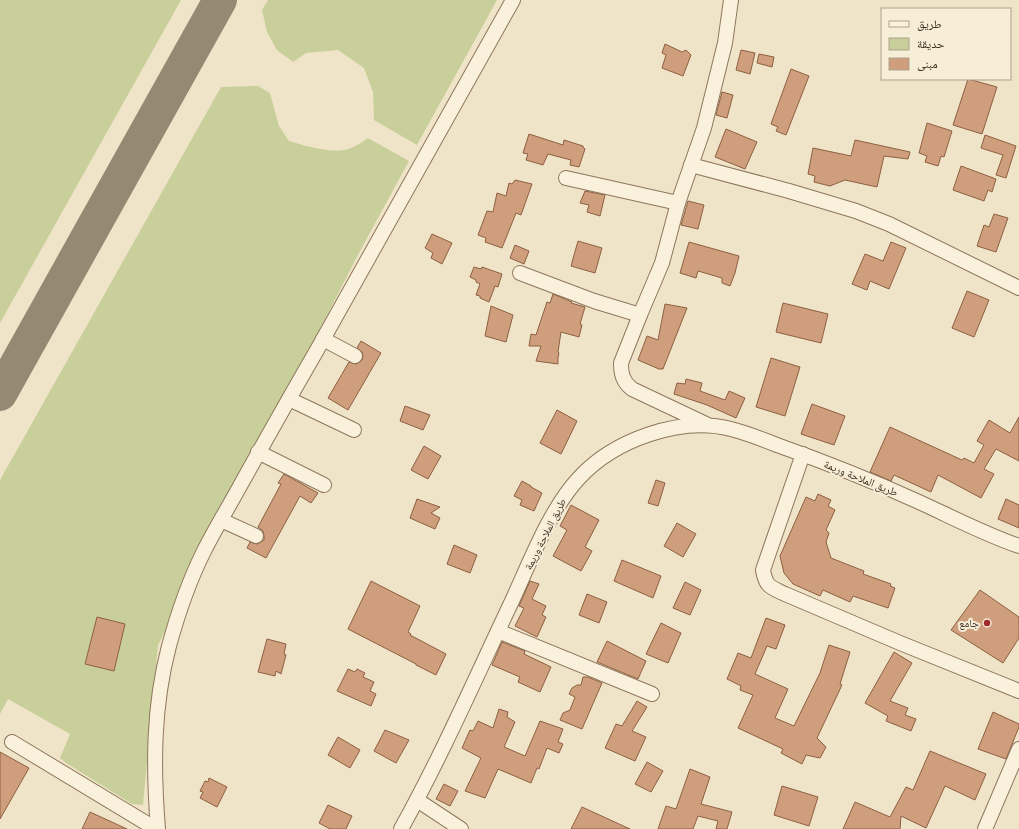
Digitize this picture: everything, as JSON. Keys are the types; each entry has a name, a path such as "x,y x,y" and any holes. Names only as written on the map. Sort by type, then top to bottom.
{"street":[{"path":"157,829 154,785 154,750 157,716 169,648 183,602 205,551 258,452 513,0"},
{"path":"710,426 632,389 625,382 621,370 621,364 640,314 662,263 678,203 704,128 725,43 731,0"},
{"path":"691,165 789,191 856,211 889,224 1019,288"},
{"path":"566,178 678,203"},
{"path":"520,273 594,301 640,314"},
{"path":"323,339 355,356"},
{"path":"289,399 354,430"},
{"name":"طريق الملاحة وريمة","path":"401,829 458,718 498,631 565,494 579,477 595,462 614,450 640,438 652,433 691,426 710,426 731,429 803,454 918,501 995,538 1019,546"},
{"path":"258,452 324,485"},
{"path":"803,454 763,570 765,582 771,588 842,619 1019,691"},
{"path":"221,520 256,536"},
{"path":"498,631 652,694"},
{"path":"12,742 157,829"},
{"path":"985,829 1019,749"},
{"path":"417,800 461,829"}],"green space":[{"path":"0,0 181,0 0,323"},
{"path":"268,0 497,0 417,145 374,120 373,92 364,68 338,50 306,53 293,62 277,50 267,32 262,10"},
{"path":"258,86 270,93 279,126 289,141 320,149 337,151 358,145 368,138 409,161 359,253 158,645 143,805 132,804 60,758 70,734 8,699 0,714 0,480 221,87"}],"building":[{"path":"665,44 682,52 686,50 691,55 683,76 662,68 666,55 662,53"},
{"path":"741,50 755,53 750,74 736,70"},
{"path":"759,54 774,57 772,67 757,63"},
{"path":"791,69 809,76 786,135 776,131 778,127 771,124"},
{"path":"968,80 997,87 982,134 953,125"},
{"path":"722,92 733,95 727,118 716,115"},
{"path":"927,123 952,131 944,157 941,156 938,166 925,162 927,156 919,153"},
{"path":"726,129 757,142 745,169 715,157"},
{"path":"529,134 563,145 564,140 583,146 585,149 579,167 570,165 571,160 548,154 543,165 526,160 528,154 523,153"},
{"path":"985,135 1016,146 1006,178 996,175 1003,155 981,148"},
{"path":"855,140 910,152 908,159 884,156 877,187 845,180 830,186 814,182 815,176 808,174 813,148 851,156"},
{"path":"961,166 996,179 992,192 988,190 984,201 953,190"},
{"path":"515,180 532,184 521,215 516,213 502,248 485,242 486,238 478,235 487,211 493,212 497,193 506,196 509,183 512,184"},
{"path":"585,191 605,195 600,216 587,212 589,205 580,203"},
{"path":"688,201 704,205 698,229 681,225"},
{"path":"994,214 1008,218 996,252 977,246 984,225 989,227"},
{"path":"432,234 452,243 442,264 431,258 433,253 425,248"},
{"path":"578,241 602,248 595,273 571,266"},
{"path":"689,242 739,256 730,286 722,283 722,278 698,271 696,278 680,273"},
{"path":"891,242 906,248 889,289 870,281 867,290 852,284 865,254 883,261"},
{"path":"515,245 529,251 524,264 510,258"},
{"path":"474,267 481,269 482,267 502,274 498,287 495,286 489,302 476,295 480,284 470,277"},
{"path":"967,291 989,300 974,337 952,328"},
{"path":"553,294 572,302 571,303 585,307 580,324 582,325 579,337 561,332 558,364 536,361 541,346 529,346 531,334 536,335 547,302 550,303"},
{"path":"783,303 828,314 821,343 776,332"},
{"path":"665,304 687,308 663,369 659,369 638,360 647,336 658,340"},
{"path":"491,306 513,315 506,342 485,336"},
{"path":"361,341 381,353 348,410 328,398 349,362 356,364 362,360 362,352 357,348"},
{"path":"771,358 800,367 785,416 756,407"},
{"path":"686,379 702,383 700,391 725,400 729,391 745,398 736,418 707,405 674,394 677,383 685,384"},
{"path":"812,404 845,416 834,445 801,434"},
{"path":"405,406 430,415 423,430 400,421"},
{"path":"557,410 577,421 561,454 540,443"},
{"path":"1019,417 1019,461 996,449 984,469 994,474 981,498 938,475 931,492 894,475 891,481 870,472 890,427 962,460 964,458 974,463 984,445 977,441 989,420 1010,433"},
{"path":"424,446 441,456 428,479 411,470"},
{"path":"284,474 318,493 311,503 300,496 266,558 247,548 250,542 257,544 264,540 263,531 258,527 281,484 278,483"},
{"path":"656,480 665,483 658,506 648,503"},
{"path":"522,481 542,493 534,511 520,505 522,500 514,496"},
{"path":"818,494 831,500 828,506 835,510 826,530 829,533 826,542 831,558 864,571 863,574 891,584 890,586 895,588 888,608 853,596 850,602 823,590 820,596 793,584 784,573 780,556 806,497 815,501"},
{"path":"417,499 440,507 431,513 440,518 435,529 410,518"},
{"path":"1006,499 1019,505 1019,528 998,519"},
{"path":"571,505 599,520 585,547 592,551 581,571 553,556 567,530 560,526"},
{"path":"677,523 696,534 683,557 664,546"},
{"path":"454,545 477,555 470,573 447,564"},
{"path":"622,560 661,576 653,598 614,581"},
{"path":"371,581 420,606 408,632 411,634 410,635 446,654 436,675 348,629"},
{"path":"530,581 539,584 532,599 546,606 542,615 546,617 537,637 515,626 524,608 519,606"},
{"path":"685,582 701,590 690,615 673,608"},
{"name":"جامع","path":"980,590 1019,617 1019,638 1003,663 951,630"},
{"path":"587,594 607,602 599,623 579,615"},
{"path":"97,617 125,624 114,671 85,664"},
{"path":"766,618 785,625 776,649 767,646 755,674 788,689 775,718 794,726 820,673 829,645 850,652 840,684 842,685 817,738 826,747 820,758 806,755 802,764 781,753 783,749 738,728 753,695 740,690 741,686 727,679 738,653 751,658"},
{"path":"661,623 681,633 668,663 646,654"},
{"path":"267,639 286,644 284,654 286,655 281,674 276,671 275,676 258,672"},
{"path":"607,641 646,661 638,679 597,662"},
{"path":"502,642 525,651 524,654 551,667 540,692 518,682 520,677 492,665"},
{"path":"894,652 912,663 890,701 908,708 905,715 916,719 911,731 886,721 888,716 865,703"},
{"path":"348,669 355,672 357,669 365,673 363,677 374,682 370,691 376,694 371,706 337,691"},
{"path":"583,677 588,677 602,683 582,729 560,720 563,713 570,710 575,697 569,694 572,688 577,685 581,685"},
{"path":"637,701 647,707 632,731 646,737 635,761 605,748 616,724 622,726"},
{"path":"499,709 508,712 507,717 515,722 504,747 525,756 540,721 563,729 558,742 563,744 559,753 547,748 539,769 537,768 531,783 498,769 485,798 465,791 481,758 462,748 470,730 473,731 478,721 493,728"},
{"path":"993,712 1019,724 1006,759 978,749"},
{"path":"385,730 409,740 396,763 374,751"},
{"path":"338,737 360,750 350,768 328,755"},
{"path":"930,751 986,774 975,800 945,786 926,828 901,816 900,829 843,829 855,802 890,817 906,787 913,790"},
{"path":"0,752 29,768 0,819"},
{"path":"647,762 663,771 651,792 635,784"},
{"path":"690,769 710,777 701,804 732,812 727,829 716,829 718,821 698,816 693,829 658,829 666,806 676,809"},
{"path":"209,778 227,787 217,807 200,798 203,792 200,791 205,781 208,782"},
{"path":"444,784 458,791 450,806 436,799"},
{"path":"782,786 818,797 809,826 774,815"},
{"path":"328,805 352,816 346,829 330,829 319,823"},
{"path":"582,807 630,829 571,829"},
{"path":"90,812 127,829 82,829"}],"taxiway":[{"path":"0,394 220,0"}],"place":[{"name":"جامع","path":"987,623"}]}
